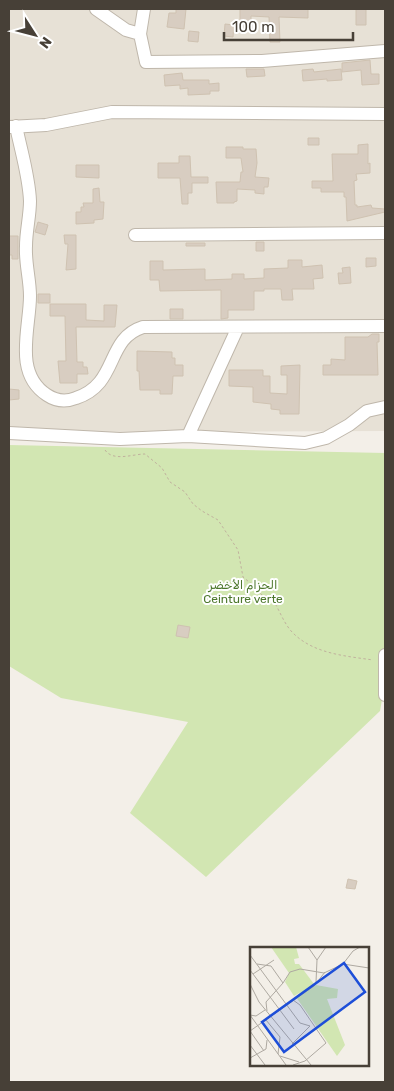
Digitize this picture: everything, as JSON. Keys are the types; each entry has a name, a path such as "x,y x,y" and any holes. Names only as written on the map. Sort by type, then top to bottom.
{"street":[{"path":"96,9 126,30 140,34"},
{"path":"144,9 140,34 146,62 262,61 385,51"},
{"path":"385,114 112,112 46,125 12,126 27,178 30,200 26,246 30,299 25,335 26,353 31,374 44,393 58,400 66,400 74,399 88,392 106,375 121,341 137,329 150,325 238,327 385,326"},
{"path":"135,235 385,233"},
{"path":"188,436 238,327"},
{"path":"9,433 120,439 188,436 304,443 326,438 349,425 367,410 385,407"},
{"path":"385,659 385,695"}],"path":[{"path":"104,449 107,454 116,457 145,454 162,468 170,482 185,492 193,504 218,520 238,550 243,576 262,595 271,597 285,623 293,633 312,646 335,654 385,659"}],"shaded area":[{"path":"9,9 385,9 385,431 78,432 9,436"}],"green space":[{"name":"الحزام الأخضر Ceinture verte","path":"9,445 385,453 385,683 380,711 206,877 130,813 188,722 61,698 9,666"}],"building":[{"path":"176,9 186,9 184,29 167,27 169,13 176,13"},
{"path":"240,9 308,9 308,18 279,17 280,42 270,42 269,17 251,16 251,27 240,27"},
{"path":"356,9 366,9 366,25 356,25"},
{"path":"225,24 234,25 233,37 224,36"},
{"path":"189,31 199,32 198,42 188,41"},
{"path":"370,60 371,74 379,74 379,84 362,85 361,70 342,72 342,63"},
{"path":"246,69 264,69 265,76 247,77"},
{"path":"313,69 314,72 341,69 342,80 303,81 302,70"},
{"path":"182,73 183,80 209,80 209,84 219,83 219,91 210,91 210,94 188,95 188,88 180,89 180,85 165,86 164,75"},
{"path":"308,138 319,138 319,145 308,145"},
{"path":"368,144 370,173 356,174 357,180 354,181 355,205 357,207 371,205 372,208 385,209 385,212 347,221 344,192 321,192 321,188 312,188 312,181 333,181 332,154 358,154 358,145"},
{"path":"226,147 256,149 255,177 269,178 268,187 264,187 264,194 255,193 255,190 237,189 237,201 234,203 217,203 216,182 240,182 241,172 243,172 241,158 226,158"},
{"path":"179,156 190,156 191,177 208,177 208,183 192,183 192,193 188,193 188,204 182,204 180,178 158,178 158,163 179,163"},
{"path":"76,165 99,165 99,178 76,177"},
{"path":"99,188 100,202 104,202 103,219 94,220 94,223 76,224 76,212 81,212 81,207 84,207 83,203 93,203 93,189"},
{"path":"38,222 48,225 45,235 35,232"},
{"path":"64,235 76,235 76,269 66,270 68,244 65,244"},
{"path":"9,236 18,236 18,259 12,259 12,255 9,255"},
{"path":"256,242 264,242 264,251 256,251"},
{"path":"186,243 205,243 205,246 186,246"},
{"path":"366,258 376,258 376,266 366,267"},
{"path":"288,260 302,260 302,267 322,265 323,278 313,279 314,289 292,289 293,300 282,300 281,289 254,291 254,310 228,310 228,318 221,319 221,290 160,291 159,280 150,280 150,261 163,261 163,270 205,269 205,280 232,279 232,274 244,274 244,279 264,278 264,269 288,268"},
{"path":"350,267 351,283 339,284 338,273 343,273 342,268"},
{"path":"38,294 50,294 50,303 38,303"},
{"path":"50,304 86,304 86,320 104,321 104,305 117,305 115,327 76,327 77,362 83,362 83,367 87,367 88,374 77,374 77,383 60,383 58,361 66,361 65,316 50,316"},
{"path":"170,309 183,309 183,319 170,319"},
{"path":"372,334 379,334 379,342 377,342 378,375 323,375 323,365 331,365 331,359 345,360 345,337 368,337"},
{"path":"137,351 172,352 172,358 175,358 175,365 183,365 183,376 173,376 172,394 160,394 160,390 140,390 139,371 137,371"},
{"path":"300,365 299,414 280,414 280,410 271,409 271,404 253,402 253,387 229,386 229,370 263,370 263,376 270,376 270,393 287,394 287,375 281,375 281,366"},
{"path":"9,389 19,390 19,399 9,400"},
{"path":"178,625 190,627 188,638 176,636"},
{"path":"348,879 357,881 355,889 346,888"}]}
